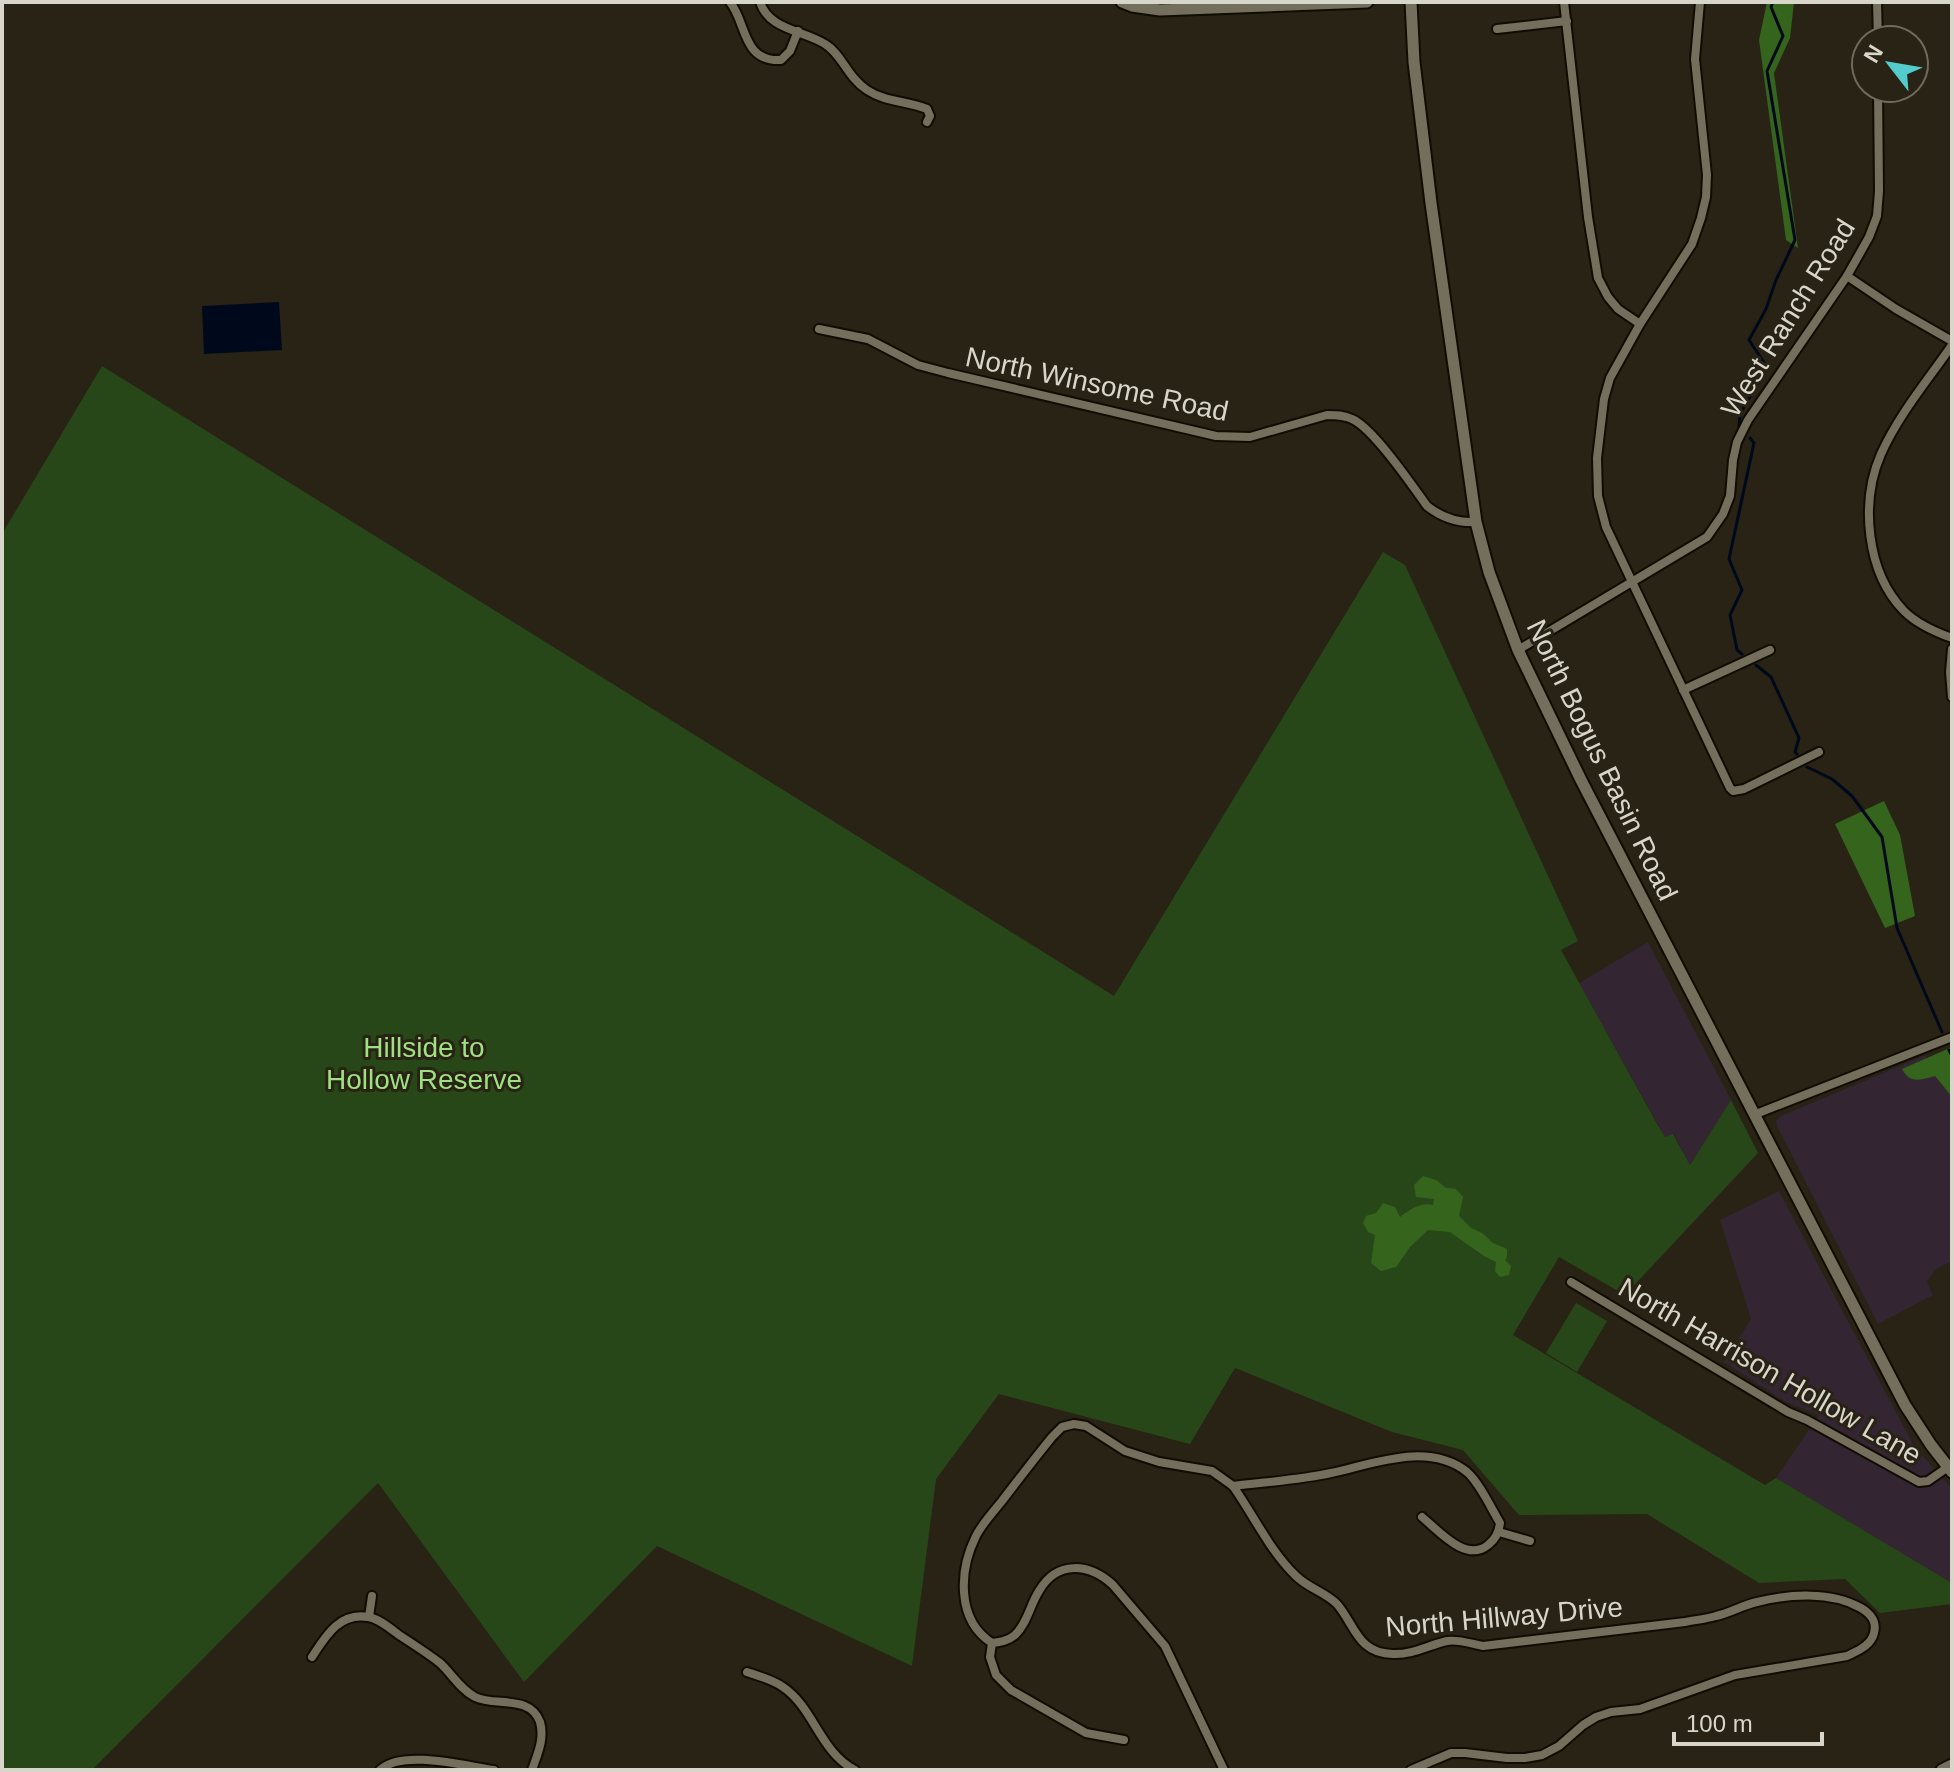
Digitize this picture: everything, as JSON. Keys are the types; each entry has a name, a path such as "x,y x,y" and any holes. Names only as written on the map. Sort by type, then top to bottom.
{"street":[{"path":"730,2 747,43 770,61 781,60 790,51 798,31"},
{"path":"760,2 771,21 830,47 850,76 865,89 881,98 927,109 930,116 927,122"},
{"path":"1122,2 1160,10 1367,2"},
{"name":"North Bogus Basin Road","path":"1411,2 1414,62 1429,188 1476,522 1489,572 1518,650 1581,780 1905,1405 1950,1470"},
{"path":"1564,2 1598,278 1618,309 1640,324"},
{"path":"1700,2 1695,59 1707,175 1706,197 1692,244 1640,324 1610,378 1604,399 1597,458 1598,496 1606,527 1631,583 1733,791 1744,789 1819,752"},
{"path":"1877,2 1878,24"},
{"path":"1497,29 1567,21"},
{"name":"West Ranch Road","path":"1518,650 1707,537 1723,514 1730,496 1737,442 1748,420 1847,276 1877,216 1878,104"},
{"path":"1847,276 1952,343 1893,430 1880,457 1871,487 1869,523 1875,558 1890,593 1905,612 1923,626 1952,638"},
{"name":"North Winsome Road","path":"819,329 868,339 918,365 1216,436 1250,437 1327,415 1354,419 1371,434 1427,506 1464,523 1476,522"},
{"path":"1952,649 1952,697"},
{"path":"1683,690 1770,650"},
{"path":"1756,1114 1952,1037"},
{"name":"North Harrison Hollow Lane","path":"1571,1282 1788,1412 1919,1482 1950,1470"},
{"name":"North Hillway Drive","path":"992,1643 982,1637 972,1624 967,1609 964,1572 971,1549 977,1533 1052,1437 1062,1427 1074,1424 1086,1426 1125,1451 1159,1462 1212,1471 1233,1486 1298,1579 1329,1597 1363,1644 1375,1650 1393,1654 1451,1640 1483,1646 1685,1622 1782,1597 1807,1596 1844,1602 1868,1612 1875,1623 1870,1642 1847,1656 1735,1675 1640,1709 1611,1712 1583,1725 1559,1746 1542,1755 1507,1758 1451,1753 1411,1770"},
{"path":"1233,1486 1329,1474 1385,1459 1412,1456 1444,1460 1470,1474 1500,1523 1499,1532 1485,1548 1475,1552 1464,1549 1422,1517"},
{"path":"1499,1532 1530,1541"},
{"path":"1124,1740 1086,1733 1011,1690 996,1675 990,1657 992,1643 1007,1640 1017,1633 1040,1590 1050,1578 1064,1569 1077,1568 1104,1576 1165,1646 1224,1770"},
{"path":"369,1617 372,1596"},
{"path":"312,1657 327,1634 350,1618 369,1617 387,1626 439,1663 474,1696 513,1702 531,1710 540,1722 542,1743 532,1770"},
{"path":"747,1672 782,1686 795,1697 828,1747 855,1770"},
{"path":"380,1770 399,1760 419,1759 494,1770"},
{"path":"1942,1770 1952,1765"}],"shaded area":[{"path":"1648,942 1731,1100 1690,1166 1674,1134 1665,1137 1579,983"},
{"path":"1926,1055 1935,1076 1952,1097 1952,1261 1935,1270 1927,1282 1933,1295 1878,1324 1776,1121 1781,1116"},
{"path":"1779,1191 1914,1446 1952,1489 1952,1583 1776,1478 1819,1415 1786,1402 1724,1362 1751,1319 1720,1220"}],"green space":[{"path":"1767,2 1794,2 1790,38 1774,73 1798,248 1786,240 1759,40"},
{"name":"Hillside to Hollow Reserve","path":"102,366 1114,996 1383,552 1405,565 1578,941 1561,950 1665,1137 1673,1134 1690,1165 1731,1100 1758,1153 1625,1295 1559,1257 1513,1335 1765,1485 1776,1478 1952,1583 1952,1604 1880,1613 1845,1579 1759,1583 1647,1514 1519,1515 1463,1450 1392,1432 1235,1368 1190,1444 999,1394 936,1479 912,1666 657,1546 524,1682 378,1483 94,1770 2,1770 2,534"},
{"path":"1884,801 1900,835 1915,916 1885,928 1835,824"},
{"path":"1952,1047 1952,1097 1935,1076 1912,1079 1902,1069"},
{"path":"1423,1176 1436,1180 1446,1188 1456,1189 1463,1197 1459,1216 1471,1228 1507,1249 1505,1260 1511,1266 1509,1275 1500,1277 1495,1271 1496,1262 1450,1232 1428,1230 1410,1247 1396,1267 1381,1271 1371,1263 1375,1235 1368,1232 1363,1223 1366,1216 1376,1213 1383,1203 1395,1207 1400,1217 1411,1209 1433,1205 1434,1199 1416,1197 1414,1185"},
{"path":"1576,1303 1607,1321 1577,1372 1546,1353"}],"water":[{"path":"279,302 282,350 204,354 202,306"}],"waterway":[{"path":"1739,428 1740,414 1767,367 1749,340 1766,309 1795,240 1767,71 1783,36 1771,7 1773,2"},
{"path":"1742,654 1737,650 1730,615 1742,590 1729,559 1754,443 1750,438"},
{"path":"1756,665 1771,677 1799,738 1797,754"},
{"path":"1807,767 1832,779 1852,796 1882,837 1897,928 1942,1032"},
{"path":"1949,1050 1952,1056"}]}
